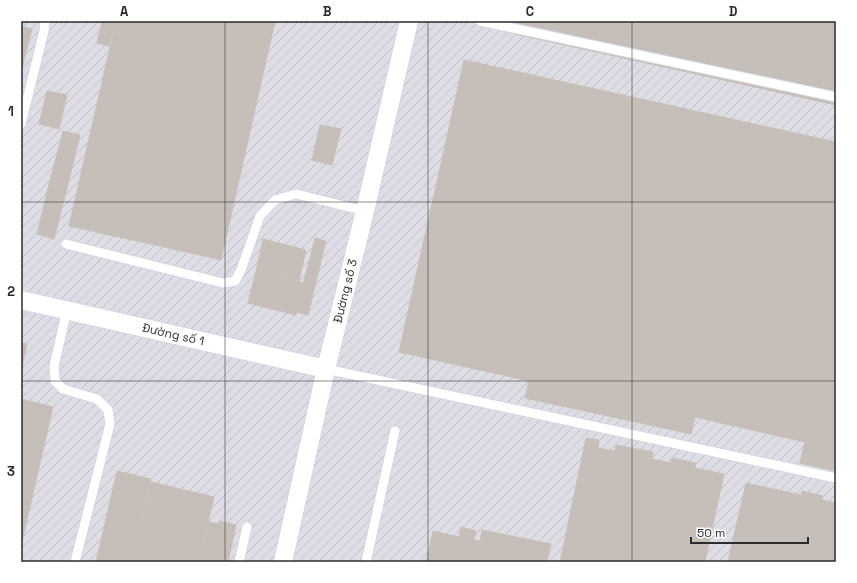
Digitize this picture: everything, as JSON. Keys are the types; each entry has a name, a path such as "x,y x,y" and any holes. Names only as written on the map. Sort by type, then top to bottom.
{"street":[{"name":"Đường số 3","path":"283,562 326,369 365,211 409,21"},
{"name":"Đường số 1","path":"21,300 326,369"}],"lane":[{"path":"21,124 44,31 45,21"},
{"path":"480,21 498,23 836,97"},
{"path":"66,244 223,283 235,281 241,270 260,216 275,200 296,194 365,211"},
{"path":"67,310 54,366 55,381 63,389 98,399 108,410 110,424 75,562"},
{"path":"326,369 836,478"},
{"path":"366,562 394,431"},
{"path":"239,562 247,527"}],"shaded area":[{"path":"21,21 836,21 836,562 21,562"}],"building":[{"path":"102,21 115,21 109,46 97,43"},
{"path":"116,21 178,21 128,239 69,226"},
{"path":"178,21 216,21 164,247 128,239"},
{"path":"216,21 275,21 221,260 164,247"},
{"path":"518,21 836,21 836,105 515,34"},
{"path":"21,26 32,29 21,72"},
{"path":"464,60 836,142 836,471 800,463 805,442 695,417 691,434 525,398 529,381 399,352"},
{"path":"47,91 67,95 59,129 39,124"},
{"path":"320,125 341,129 332,165 312,160"},
{"path":"63,131 80,135 67,188 49,184"},
{"path":"49,184 67,188 54,239 37,234"},
{"path":"315,238 326,241 308,315 296,312"},
{"path":"263,239 306,250 299,281 256,271"},
{"path":"256,271 303,283 296,315 248,303"},
{"path":"21,343 27,344 21,372"},
{"path":"21,399 53,407 21,546"},
{"path":"586,438 599,440 598,448 615,451 616,445 653,452 652,459 671,463 672,458 696,463 695,468 724,474 705,562 560,562"},
{"path":"117,471 151,479 132,562 96,562"},
{"path":"151,482 214,497 199,562 132,562"},
{"path":"746,483 801,495 802,491 823,496 822,500 836,503 836,562 728,562"},
{"path":"220,521 236,525 228,562 199,562 209,522 219,524"},
{"path":"461,527 476,531 474,540 480,541 482,530 551,544 547,561 550,562 426,562 433,531 459,537"}]}
